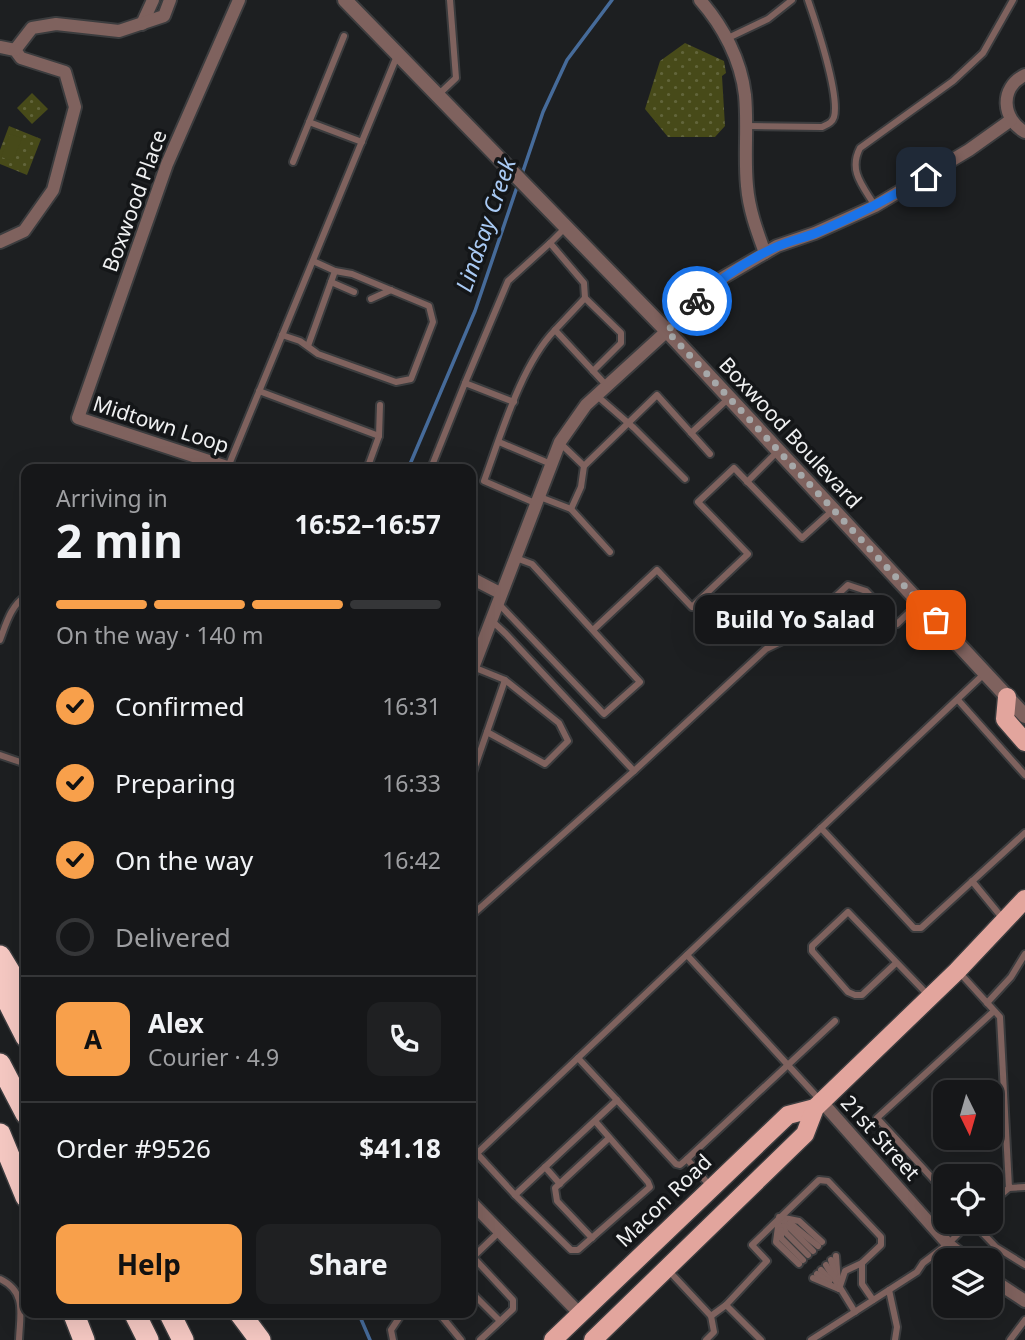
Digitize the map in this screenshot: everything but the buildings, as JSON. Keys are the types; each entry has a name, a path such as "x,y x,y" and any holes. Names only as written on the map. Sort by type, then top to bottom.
{"highway":[{"path":"0,956 21,991"},
{"path":"0,986 21,1027"},
{"path":"0,1064 21,1104"},
{"path":"0,1134 21,1185"},
{"path":"75,1318 84,1340"},
{"path":"137,1318 148,1340"},
{"path":"172,1318 183,1340"},
{"path":"244,1318 260,1340"}],"main road":[{"path":"1007,697 1005,719 1025,742"},
{"name":"Macon Road","path":"602,1335 666,1268 805,1134 818,1105 957,971 1025,900"},
{"name":"Macon Road","path":"553,1340 788,1115 818,1105"}],"street":[{"path":"142,24 153,0"},
{"path":"15,50 32,28 56,24 119,31 164,16 170,0"},
{"name":"Boxwood Place","path":"78,418 167,164 239,0"},
{"name":"Boxwood Boulevard","path":"345,0 667,331 1025,716"},
{"path":"700,0 713,15 735,54 745,94 746,185 751,215 765,253"},
{"path":"0,47 15,50 21,58 65,72 75,107 53,190 24,231 0,242"},
{"path":"1025,75 1013,84 1008,92 1007,111 1011,120 1025,132"},
{"path":"476,659 559,442 586,405 717,281 765,253 875,206 969,150 1011,120"},
{"name":"Midtown Loop","path":"78,418 217,464"},
{"path":"476,582 498,597"},
{"name":"21st Street","path":"818,1105 953,1248"},
{"path":"476,1207 580,1314"},
{"path":"1003,1287 1025,1301"}],"lane":[{"path":"438,96 456,78 450,0"},
{"path":"726,39 768,19 792,0"},
{"path":"745,126 822,127 831,123 835,115 830,78 821,35 808,0"},
{"path":"875,206 856,174 855,159 860,148 953,81 983,52 1013,0"},
{"path":"293,162 344,36"},
{"path":"231,464 398,54"},
{"path":"309,122 362,142"},
{"path":"432,463 508,281 566,227"},
{"path":"550,243 584,283 585,298 621,333 621,343 593,371"},
{"path":"282,335 308,346 318,354 396,382 411,379 433,322 429,306 313,261"},
{"path":"308,346 335,271"},
{"path":"331,282 354,292"},
{"path":"371,299 391,290"},
{"path":"585,298 541,345 514,402 484,481 571,509 610,552"},
{"path":"555,330 593,371 601,390 626,423 635,428 685,479"},
{"path":"465,383 514,402"},
{"path":"259,391 379,436"},
{"path":"571,509 581,487 584,466 657,395 710,454"},
{"path":"691,433 729,398"},
{"path":"369,464 379,436 380,405"},
{"path":"499,442 551,464"},
{"path":"559,442 584,466"},
{"path":"747,482 778,451"},
{"path":"593,630 657,570 692,607 748,555 698,502 734,468 802,538 833,510"},
{"path":"498,597 604,714 640,682 532,564 514,557"},
{"path":"476,912 766,649 793,636 848,585 866,591 897,624 919,603"},
{"path":"0,640 10,613 21,599"},
{"path":"490,620 634,771"},
{"path":"476,671 505,680 559,723 568,741 545,764 487,732"},
{"path":"476,1154 985,673"},
{"path":"476,764 505,680"},
{"path":"958,700 1025,775"},
{"path":"0,755 21,760"},
{"path":"821,828 914,928 921,928 1025,833"},
{"path":"972,881 1005,921"},
{"path":"896,963 862,995 855,995 848,992 812,951 812,946 848,912 930,997"},
{"path":"687,955 788,1066 818,1105"},
{"path":"987,1003 1011,977 1024,956"},
{"path":"957,971 1000,1017 1009,1188"},
{"path":"933,1179 877,1118 995,1011"},
{"path":"578,1058 676,1164 680,1165 835,1021"},
{"path":"515,1195 617,1100"},
{"path":"476,1158 570,1250 578,1250 650,1187 595,1121"},
{"path":"592,1238 557,1201 555,1188 609,1138"},
{"path":"687,1159 711,1187"},
{"path":"545,1167 560,1184"},
{"path":"710,1316 726,1305 767,1261 752,1245 819,1180 828,1181 881,1237 881,1245 862,1263 845,1271 839,1289"},
{"path":"1003,1193 1009,1188 1025,1187"},
{"path":"779,1217 799,1221 810,1253"},
{"path":"779,1217 810,1253"},
{"path":"779,1217 782,1238 810,1253"},
{"path":"476,1254 499,1232"},
{"path":"811,1340 918,1272 923,1263 958,1234"},
{"path":"983,1234 996,1247 1025,1265"},
{"path":"476,1262 513,1300 513,1309 481,1340"},
{"path":"862,1263 862,1284 873,1300"},
{"path":"824,1267 839,1289"},
{"path":"824,1267 839,1289"},
{"path":"824,1267 855,1312"},
{"path":"666,1268 710,1316 714,1332 706,1340"},
{"path":"0,1279 13,1285 21,1302 19,1340"},
{"path":"889,1290 897,1327 895,1340"},
{"path":"476,1297 500,1321"},
{"path":"726,1305 761,1340"},
{"path":"393,1340 391,1330 398,1318"},
{"path":"443,1318 461,1340"},
{"path":"1010,1340 1025,1320"}],"green space":[{"path":"685,43 724,61 726,73 722,76 725,126 715,137 668,137 645,109 660,61"},
{"path":"32,93 48,109 32,124 17,108"},
{"path":"9,126 41,139 27,175 0,164 0,150"},
{"path":"10,134 22,138 13,161 1,157"}],"waterway":[{"name":"Lindsay Creek","path":"521,177 543,112 567,60 612,0"},
{"name":"Lindsay Creek","path":"410,464 475,311 518,184"},
{"name":"Lindsay Creek","path":"361,1318 370,1340"}],"way so far":[{"path":"697,301 667,331 936,620"}],"place":[{"name":"Build Yo Salad","path":"936,620"}],"route":[{"path":"697,301 717,281 777,246 815,233 875,206 926,177"}]}
